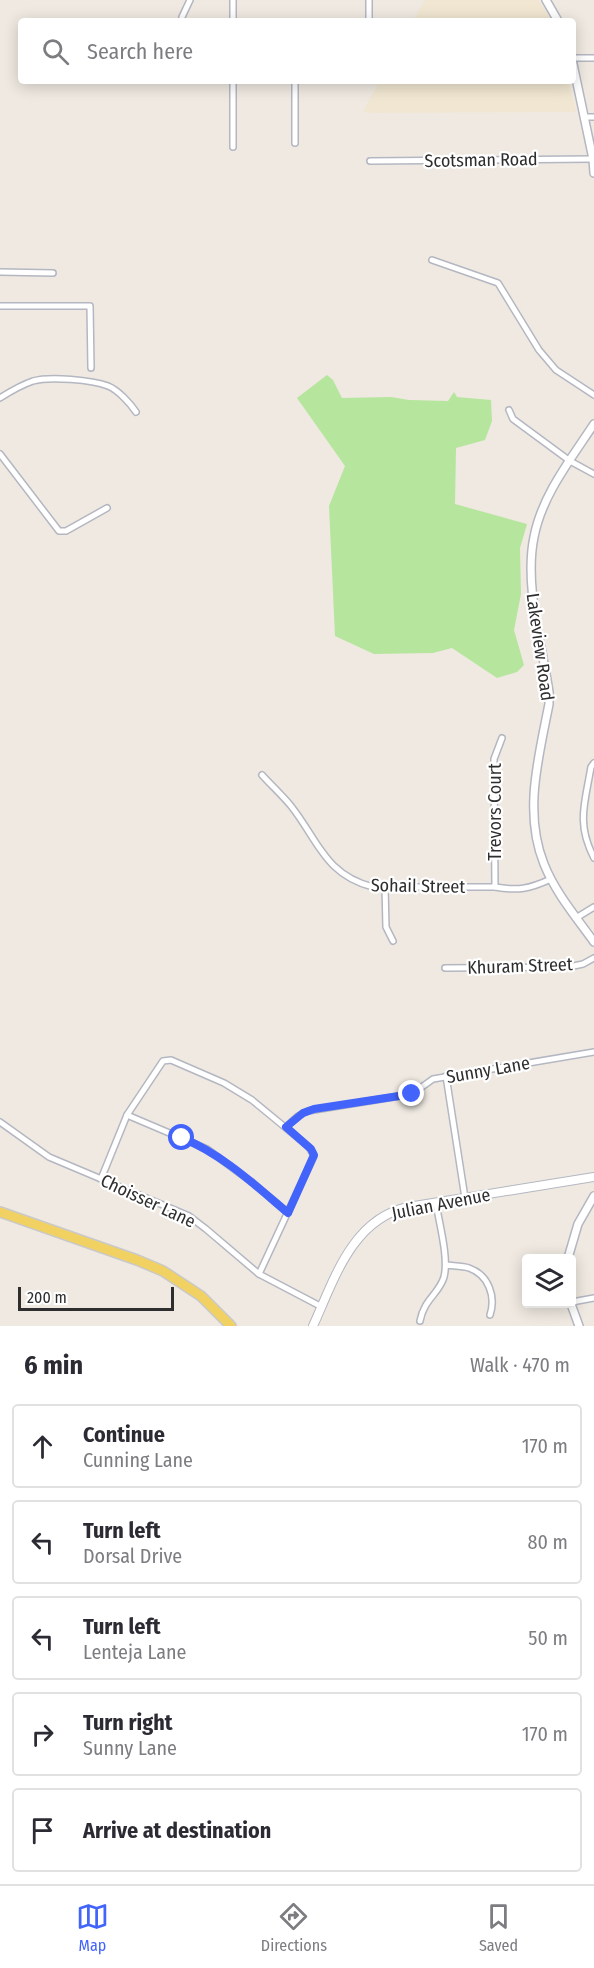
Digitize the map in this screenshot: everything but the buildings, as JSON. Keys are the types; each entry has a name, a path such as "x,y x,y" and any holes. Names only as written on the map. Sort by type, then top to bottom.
{"main road":[{"name":"Julian Avenue","path":"313,1326 349,1251 369,1227 392,1212 594,1178"},
{"path":"0,1212 163,1271 201,1296 231,1326"}],"street":[{"path":"182,17 190,0"},
{"path":"233,0 233,18"},
{"path":"369,0 369,18"},
{"path":"546,0 556,18"},
{"path":"576,58 594,58"},
{"path":"576,78 594,172"},
{"path":"233,84 233,147"},
{"path":"295,84 295,143"},
{"path":"584,117 594,117"},
{"name":"Scotsman Road","path":"370,161 593,159"},
{"path":"432,260 498,283 539,350 556,370 594,395"},
{"path":"0,273 53,273"},
{"path":"0,306 90,306 91,368"},
{"path":"0,398 15,388 36,380 79,380 110,387 136,412"},
{"path":"509,410 513,419 570,460 594,474"},
{"name":"Lakeview Road","path":"594,424 553,487 542,510 534,535 530,578 549,692 533,801 536,831 543,863 551,879 594,942"},
{"path":"0,454 59,531 66,531 107,508"},
{"name":"Trevors Court","path":"495,887 494,759 502,738"},
{"path":"594,763 591,766 582,816 586,842 594,858"},
{"name":"Sohail Street","path":"262,775 291,807 336,870 362,884 385,887 524,889 551,879"},
{"path":"385,887 386,927 393,941"},
{"path":"576,918 594,907"},
{"name":"Khuram Street","path":"445,968 569,967 583,964 594,958"},
{"name":"Sunny Lane","path":"286,1127 298,1116 308,1111 412,1094 430,1080 446,1076 594,1052"},
{"path":"101,1179 127,1115 164,1060 171,1060 232,1086 286,1127 314,1154 313,1161 259,1274"},
{"path":"446,1076 465,1198"},
{"path":"127,1115 207,1149 253,1183 288,1213"},
{"name":"Choisser Lane","path":"0,1122 44,1155 189,1216 259,1274 322,1307"},
{"path":"569,1254 578,1224 594,1196"},
{"path":"420,1321 422,1309 444,1279 446,1265 436,1203"},
{"path":"446,1265 470,1268 483,1279 492,1290 494,1304 490,1315"},
{"path":"576,1302 594,1298"},
{"path":"573,1308 579,1326"}],"shaded area":[{"path":"425,0 538,0 551,18 415,18"},
{"path":"378,84 570,84 576,112 369,113 363,111"}],"green space":[{"path":"327,375 333,380 342,398 391,397 448,401 454,392 457,397 491,400 492,421 485,440 456,448 455,504 527,524 520,548 521,594 514,630 524,665 517,672 497,678 452,648 433,653 374,654 335,636 329,506 345,466 297,398"}],"route":[{"path":"182,1138 212,1153 253,1183 288,1213 314,1155 311,1149 286,1127 298,1116 314,1109 412,1094"}]}
